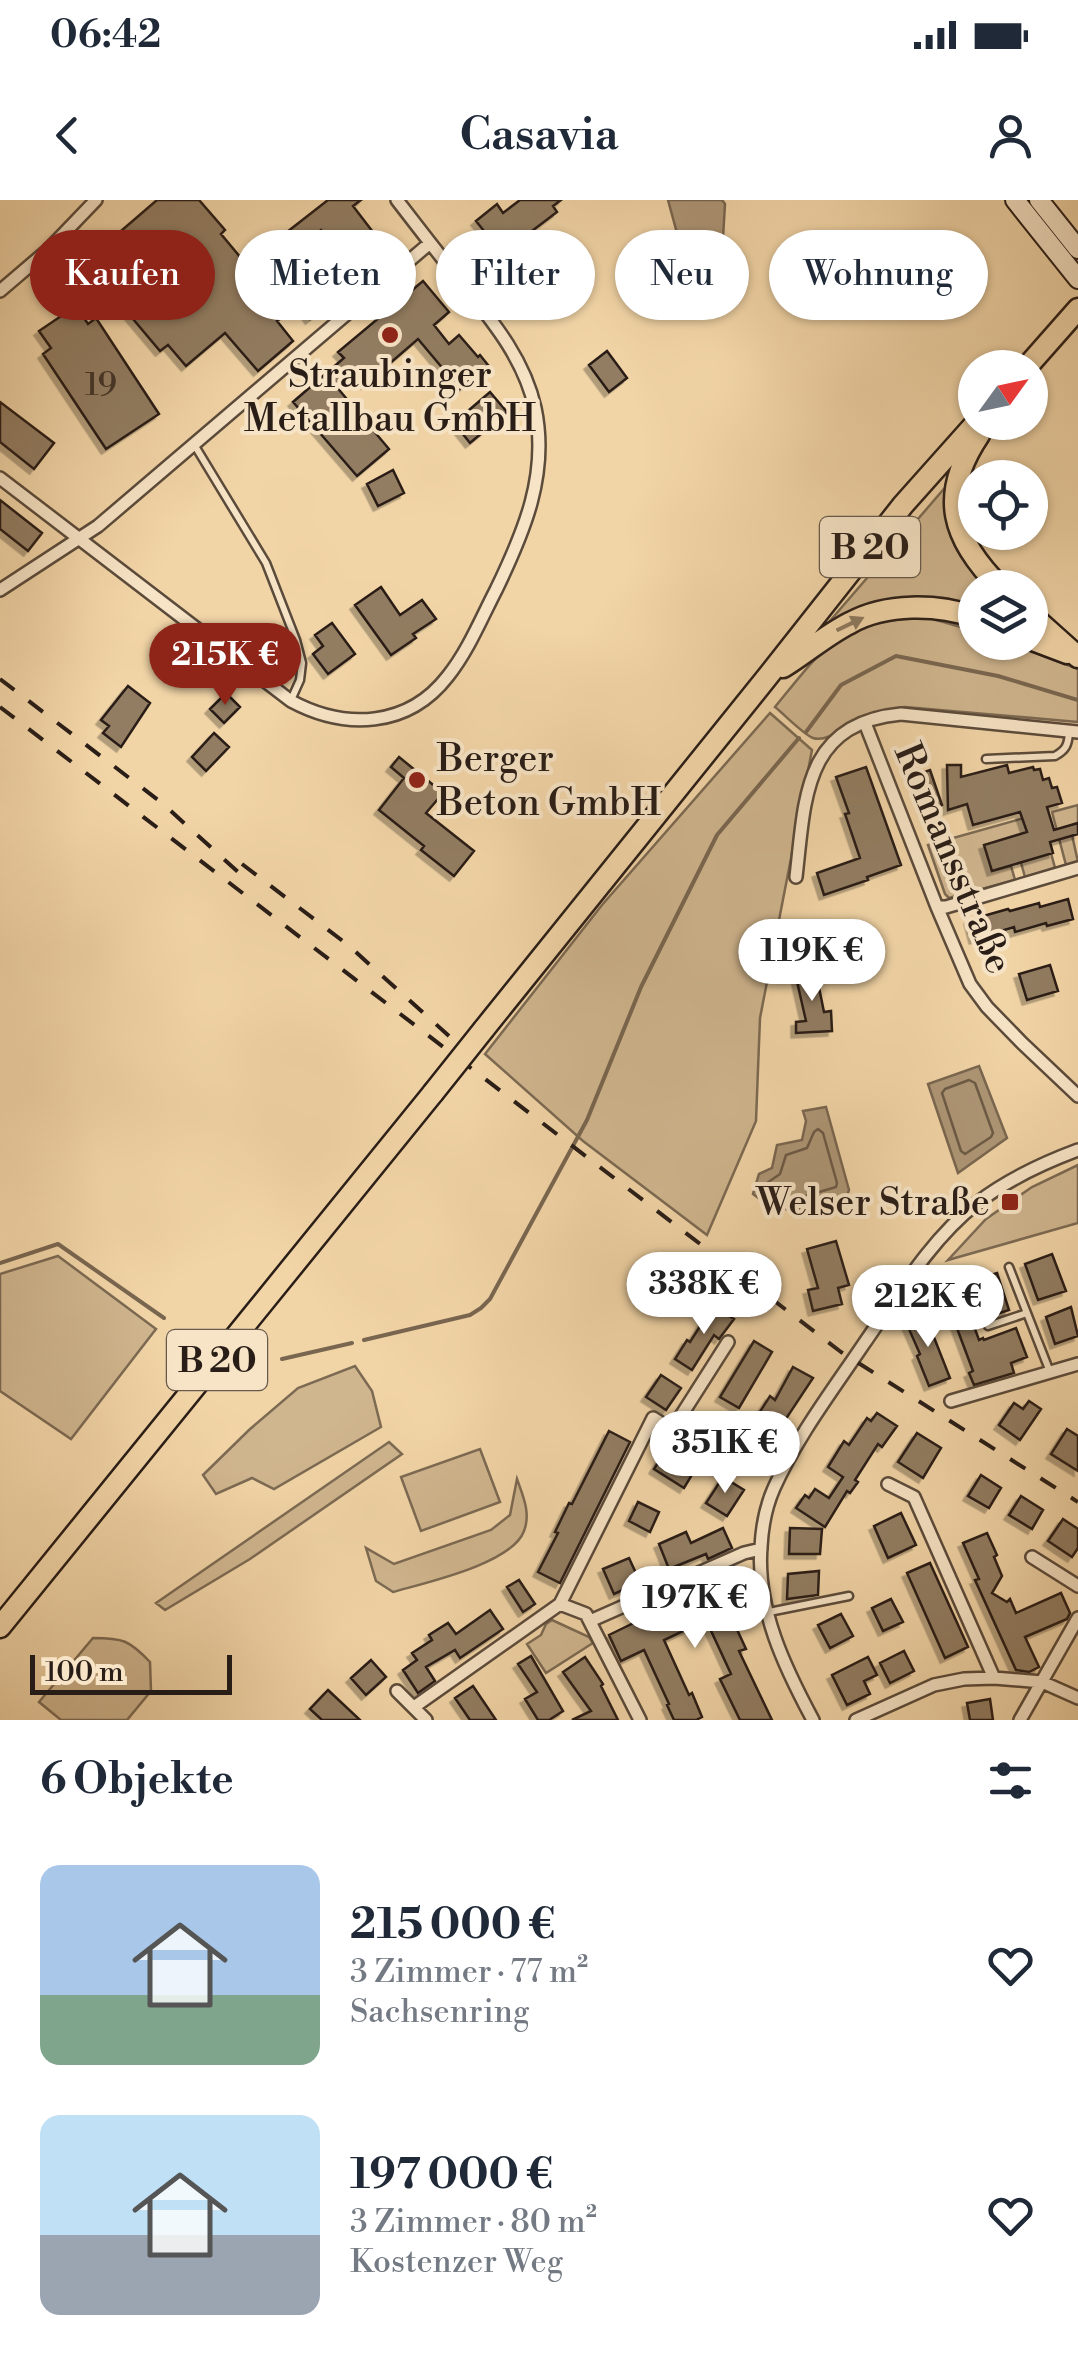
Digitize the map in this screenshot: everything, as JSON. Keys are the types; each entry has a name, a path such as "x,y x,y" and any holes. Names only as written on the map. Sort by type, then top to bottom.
{"highway":[{"path":"1042,350 1078,310"},
{"path":"1048,351 1058,332"},
{"name":"B 20","path":"0,1626 903,505 961,440"},
{"path":"977,440 965,456 953,496 959,530 985,570"},
{"path":"768,676 854,620 927,607 958,613"},
{"path":"1048,630 1078,657 1048,645"}],"street":[{"path":"0,291 48,250 96,200"},
{"path":"0,478 290,701 313,713 344,721 372,720 418,703 450,674 469,644 527,521 537,484 539,447 535,408 523,372 502,334 397,200"},
{"path":"1015,200 1078,279"},
{"path":"1039,200 1078,249"},
{"path":"0,590 98,526 430,242"},
{"name":"Romansstraße","path":"796,877 807,793 824,750 838,737 883,716 901,714 1073,732"},
{"name":"Romansstraße","path":"865,724 970,984 987,1007 1078,1096"},
{"path":"937,907 1078,868"},
{"path":"813,1720 789,1676 762,1580 760,1549 778,1479 790,1455 932,1246 977,1204 1013,1179 1078,1150"},
{"path":"398,1691 417,1715 560,1604 653,1418 672,1430 728,1342"},
{"path":"951,1401 1078,1364"},
{"path":"888,1484 914,1498 994,1678"},
{"path":"590,1621 744,1552 760,1549"},
{"path":"1032,1557 1078,1586"},
{"path":"560,1604 586,1614 640,1720"},
{"path":"1020,1720 1078,1618"},
{"path":"856,1720 934,1685 964,1679 1042,1682 1078,1698"}],"lane":[{"path":"194,444 266,564 296,640 302,662 300,680 290,701"},
{"path":"986,759 1055,756 1065,751 1073,732"},
{"path":"1008,1267 1050,1372"},
{"path":"971,1282 988,1326 1026,1313"},
{"path":"768,1612 849,1596"}],"shaded area":[{"path":"949,483 947,515 952,540 971,570 958,570 958,602 929,596 897,599 851,614 823,629"},
{"path":"929,618 958,626 958,660 1048,658 1078,669 1078,722 905,707 853,721 819,739 804,733 775,707 838,638 855,629 899,619"},
{"path":"770,713 812,750 760,1018 756,1121 707,1235 583,1141 485,1054 602,905"},
{"path":"1078,805 1078,823 1070,826 1078,862 1066,865 1052,812"},
{"path":"1042,813 1046,826 1024,834 1051,853 1055,868 1025,877 1014,838 985,845 992,871 1011,866 1015,880 949,898 945,894 928,845"},
{"path":"1078,1165 1078,1223 948,1260 986,1219 1032,1187"},
{"path":"58,1256 156,1329 71,1439 0,1391 0,1274"},
{"path":"355,1366 372,1391 381,1427 274,1489 252,1478 216,1494 203,1475 249,1430 298,1388"},
{"path":"389,1442 402,1454 250,1559 165,1610 156,1603"},
{"path":"480,1449 500,1502 421,1531 401,1477"},
{"path":"517,1479 526,1524 516,1543 503,1553 466,1570 393,1592 376,1581 366,1548 394,1564 491,1530 510,1515"},
{"path":"552,1620 589,1637 593,1643 546,1673 527,1644 541,1635"},
{"path":"93,1638 125,1642 150,1662 151,1691 127,1720 61,1720 39,1702"}],"water":[{"path":"668,200 722,200 725,204 723,230 676,230"},
{"path":"979,1066 1007,1138 958,1173 928,1084"},
{"path":"826,1107 849,1190 847,1196 792,1211 765,1203 753,1194 759,1174 772,1168 777,1145 802,1140 806,1121 803,1111"}],"building":[{"path":"157,200 199,200 225,230 221,234 235,251 235,320 278,320 293,341 258,371 225,333 186,366 168,345 160,351 134,320 215,320 215,230 122,230"},
{"path":"328,200 361,200 353,206 371,230 290,230"},
{"path":"520,200 561,200 553,206 557,212 533,230 483,230 476,221 497,204 503,213"},
{"path":"423,281 436,296 436,320 440,320 434,325 449,344 459,335 488,365 460,389 418,339 366,384 354,369 335,385 389,449 357,476 293,402 344,358 338,352 376,320 416,320 416,287"},
{"path":"55,320 85,320 88,324 97,320 159,414 106,449 43,354 51,348 39,331"},
{"path":"607,351 627,378 609,392 589,365"},
{"path":"490,392 507,412 470,443 454,423"},
{"path":"0,402 54,443 34,469 0,442"},
{"path":"393,470 404,493 378,506 367,484"},
{"path":"0,500 42,533 28,551 0,529"},
{"path":"381,587 400,615 422,600 436,619 391,655 355,605"},
{"path":"332,623 355,654 328,674 313,654 323,646 315,635"},
{"path":"128,686 150,703 121,747 103,733 109,726 101,720"},
{"path":"226,693 240,707 224,723 210,709"},
{"path":"214,733 229,747 206,771 192,757"},
{"path":"399,757 443,793 426,813 474,851 454,876 379,810 404,778 391,767"},
{"path":"947,765 961,765 961,777 1007,765 1009,773 1040,769 1043,780 1049,778 1052,788 1057,787 1062,803 1047,807 1054,830 1078,823 1078,834 1050,842 1053,853 992,871 984,845 1027,832 1020,812 973,825 967,804 948,810"},
{"path":"866,767 901,865 824,895 817,873 860,858 836,777"},
{"path":"930,770 942,805 924,811 913,776"},
{"path":"1068,899 1073,919 1015,932 1014,927 974,939 969,920"},
{"path":"1050,965 1058,991 1027,1000 1019,974"},
{"path":"815,968 824,1012 831,1011 832,1031 796,1033 796,1022 806,1021 795,973"},
{"path":"836,1241 849,1285 838,1288 842,1304 813,1311 808,1290 818,1288 807,1249"},
{"path":"1052,1254 1066,1291 1038,1300 1025,1264"},
{"path":"997,1273 1009,1310 994,1315 981,1278"},
{"path":"959,1285 979,1340 1016,1328 1027,1357 1011,1363 1014,1373 974,1385 969,1373 973,1371 943,1291"},
{"path":"713,1306 734,1319 719,1339 714,1335 692,1370 675,1359"},
{"path":"1071,1307 1078,1336 1055,1344 1046,1317"},
{"path":"924,1312 950,1378 929,1386 905,1320"},
{"path":"754,1341 772,1352 739,1408 720,1397"},
{"path":"793,1367 813,1378 752,1470 731,1457 770,1396 775,1400"},
{"path":"661,1375 681,1388 666,1410 646,1397"},
{"path":"1029,1401 1041,1409 1020,1440 999,1425 1014,1403 1023,1409"},
{"path":"877,1413 897,1426 882,1447 878,1444 855,1480 858,1482 850,1493 847,1491 825,1527 796,1508 815,1489 829,1498 843,1477 828,1467 844,1441 849,1445 867,1418 871,1421"},
{"path":"711,1417 727,1427 714,1450 695,1438"},
{"path":"1067,1429 1078,1436 1078,1471 1051,1454"},
{"path":"609,1431 630,1442 560,1583 538,1572 569,1503 572,1504"},
{"path":"917,1433 941,1448 923,1478 898,1462"},
{"path":"666,1450 696,1468 684,1488 654,1469"},
{"path":"981,1475 1001,1488 989,1508 968,1496"},
{"path":"723,1477 744,1490 727,1516 706,1503"},
{"path":"1021,1496 1043,1510 1032,1529 1009,1515"},
{"path":"638,1502 659,1512 650,1532 629,1521"},
{"path":"901,1513 916,1545 888,1558 874,1526"},
{"path":"1063,1519 1078,1529 1078,1548 1072,1557 1048,1541"},
{"path":"723,1528 732,1548 669,1569 659,1544 686,1532 691,1543"},
{"path":"790,1528 822,1529 820,1554 789,1554"},
{"path":"987,1533 1002,1576 992,1593 1007,1602 1010,1599 1016,1613 1061,1593 1070,1613 1067,1619 1025,1637 1039,1667 1029,1672 1016,1670 975,1580 979,1579 963,1543"},
{"path":"629,1558 640,1582 614,1594 603,1569"},
{"path":"930,1563 968,1647 945,1658 907,1573"},
{"path":"819,1571 818,1595 787,1599 788,1574"},
{"path":"726,1578 739,1604 728,1610 746,1649 739,1651 772,1720 740,1720 720,1679 731,1674 706,1620 664,1640 702,1717 674,1720 644,1650 621,1661 609,1635"},
{"path":"519,1580 535,1604 523,1612 507,1587"},
{"path":"891,1599 903,1622 883,1631 872,1608"},
{"path":"490,1610 503,1629 460,1658 455,1650 426,1667 435,1681 418,1693 403,1670 417,1660 412,1653 448,1623 456,1634"},
{"path":"841,1614 853,1636 830,1648 818,1625"},
{"path":"904,1651 914,1671 890,1683 880,1663"},
{"path":"531,1656 563,1711 549,1720 538,1720 525,1699 537,1692 518,1664"},
{"path":"585,1657 603,1684 618,1720 572,1720 591,1711 563,1672"},
{"path":"868,1657 877,1675 864,1681 870,1694 847,1705 832,1675"},
{"path":"371,1660 386,1677 366,1695 351,1678"},
{"path":"473,1686 496,1720 470,1720 455,1698"},
{"path":"328,1690 360,1720 322,1720 310,1709"},
{"path":"990,1699 993,1720 970,1720 967,1703"}],"waterway":[{"path":"806,732 841,685 896,656 998,676 1078,700"},
{"path":"364,1340 470,1315 490,1299 587,1120 641,987 717,835 799,738"},
{"path":"0,1263 58,1244 164,1318"},
{"path":"282,1359 352,1343"}],"railway":[{"path":"0,679 162,803 248,881"},
{"path":"0,707 841,1352 1078,1502"},
{"path":"242,864 348,945 449,1036"}],"place":[{"name":"Straubinger Metallbau GmbH","path":"390,335"},
{"name":"Berger Beton GmbH","path":"417,780"},
{"name":"Welser Straße","path":"1010,1202"}]}
